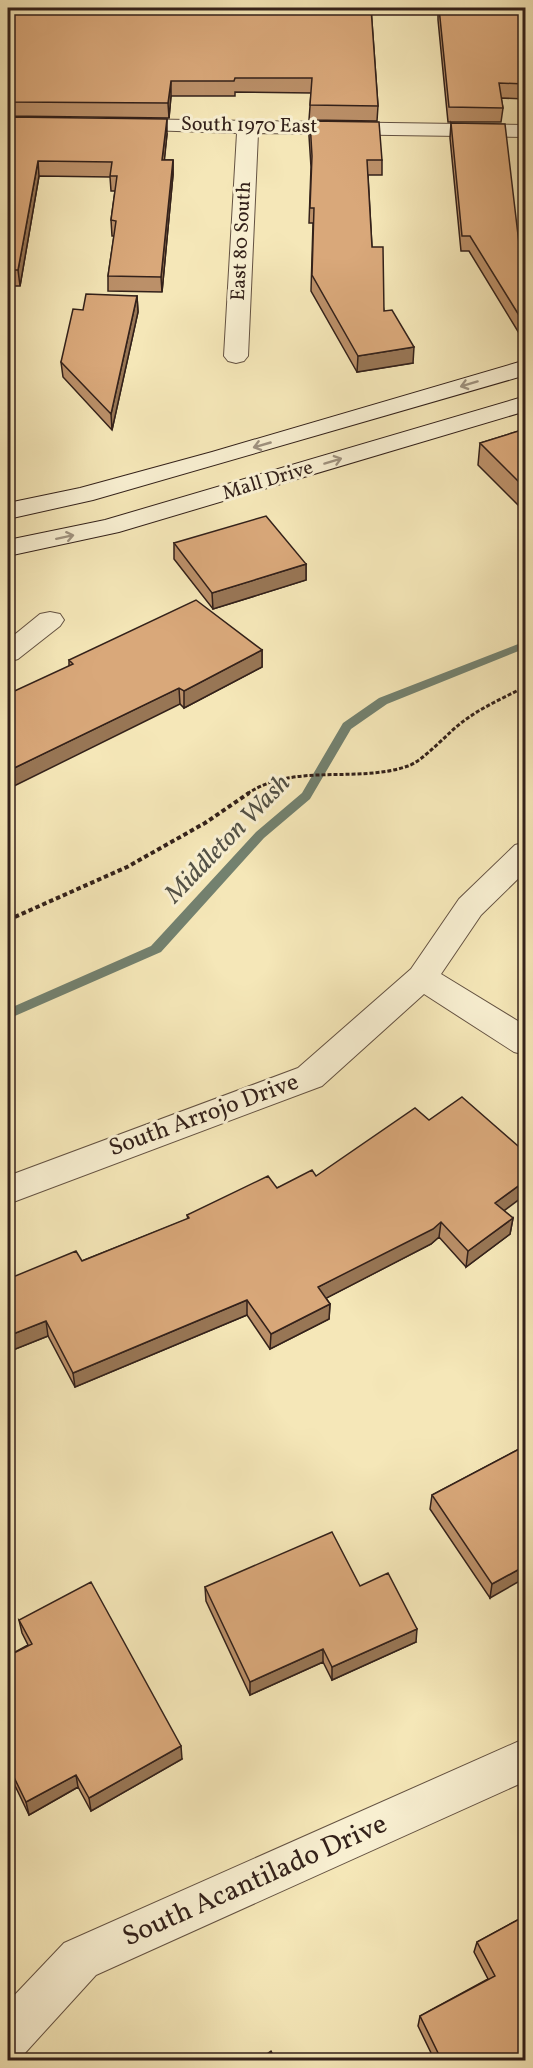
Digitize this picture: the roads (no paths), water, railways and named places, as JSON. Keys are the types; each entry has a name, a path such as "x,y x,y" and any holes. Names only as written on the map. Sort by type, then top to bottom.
{"street":[{"name":"South 1970 East","path":"99,125 525,131"},
{"name":"East 80 South","path":"236,356 248,126"},
{"name":"Mall Drive","path":"8,511 84,495 221,457 525,367"},
{"name":"Mall Drive","path":"8,548 110,527 525,403"},
{"path":"8,653 50,620"},
{"name":"South Arrojo Drive","path":"8,1190 310,1077 422,977 470,907 525,852"},
{"path":"422,977 525,1042"},
{"name":"South Acantilado Drive","path":"8,2036 80,1959 525,1759"}],"waterway":[{"name":"Middleton Wash","path":"8,1014 156,949 260,835 306,796 347,726 383,701 526,644"}]}
